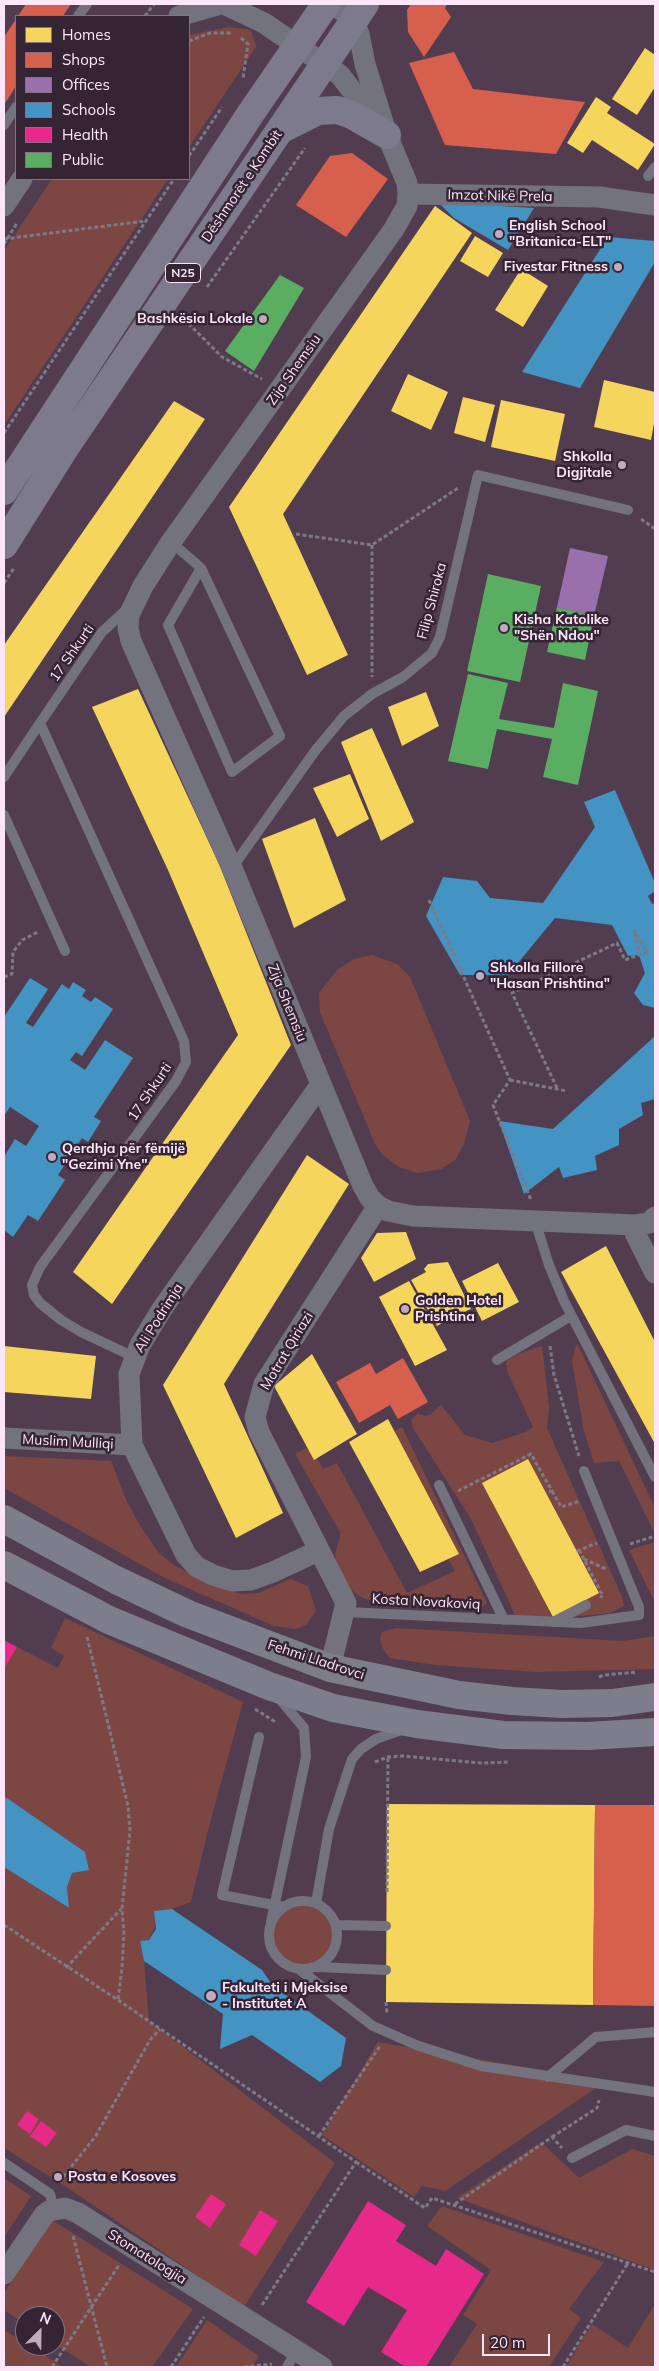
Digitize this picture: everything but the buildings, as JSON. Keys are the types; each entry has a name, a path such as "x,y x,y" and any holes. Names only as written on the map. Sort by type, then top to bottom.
{"main road":[{"name":"N25","path":"4,491 326,4"},
{"name":"Dëshmorët e Kombit","path":"4,545 63,451 325,65 351,9"},
{"path":"279,131 318,110 337,110 352,115 387,135"},
{"name":"Fehmi Lladrovci","path":"4,1519 116,1580 188,1614 330,1668 458,1695 512,1701 562,1704 612,1703 655,1697"},
{"path":"4,1565 109,1620 269,1686 326,1706 417,1724 503,1735 588,1736 655,1732"}],"street":[{"path":"183,15 223,4 264,23 340,75 387,135"},
{"path":"351,9 387,135 407,183 408,194"},
{"path":"4,206 21,180"},
{"name":"Imzot Nikë Prela","path":"408,194 599,197 655,205"},
{"name":"Zija Shemsiu","path":"378,1206 363,1186 232,868 139,661 128,628 129,615 133,604 171,542 394,229 407,206 408,194"},
{"name":"Ali Podrimja","path":"318,1551 274,1572 251,1580 232,1581 213,1576 198,1567 186,1555 132,1446 129,1374 134,1357 162,1309 321,1084"},
{"path":"378,1206 400,1214 413,1216 540,1221 646,1221"},
{"name":"Motrat Qiriazi","path":"345,1612 346,1603 342,1594 318,1551 259,1432 255,1417 264,1384 378,1206"},
{"path":"646,1221 635,1233 655,1273"},
{"name":"Muslim Mulliqi","path":"4,1438 132,1446"},
{"path":"330,1668 345,1612"},
{"path":"4,2274 52,2202"},
{"name":"Stomatologjia","path":"52,2202 78,2213 251,2322 291,2360 322,2367"}],"lane":[{"path":"79,15 87,4"},
{"path":"4,125 15,108"},
{"path":"648,176 655,167"},
{"path":"478,475 628,510"},
{"name":"Filip Shiroka","path":"232,868 332,728 372,694 418,667 432,653 440,637 478,475"},
{"path":"171,542 201,568 280,736 232,772 168,625 201,568"},
{"name":"17 Shkurti","path":"4,777 102,632 133,604"},
{"name":"17 Shkurti","path":"40,723 184,1041 186,1052 186,1062 176,1081 40,1268 32,1284 34,1295 40,1303 61,1320 81,1332 134,1357"},
{"path":"4,815 65,951"},
{"path":"540,1221 549,1265 572,1316 655,1477"},
{"path":"497,1360 572,1316"},
{"name":"Kosta Novakoviq","path":"345,1612 551,1623 580,1623 639,1615 639,1607 584,1471"},
{"name":"Kosta Novakoviq","path":"439,1485 504,1620"},
{"path":"551,1623 586,1605"},
{"path":"269,1686 304,1728 306,1757 279,1906 268,1933 273,1953 280,1962 300,1970 373,2026 388,2034 480,2066 655,2092"},
{"path":"316,1903 329,1829 352,1759 361,1749 376,1739 417,1724"},
{"path":"259,1738 222,1896 279,1906 302,1901 316,1903 332,1916 338,1938 335,1950 327,1960 317,1967"},
{"path":"336,1925 386,1926"},
{"path":"300,1970 317,1967 386,1970"},
{"path":"548,2077 596,2037 655,2032"},
{"path":"572,2158 626,2130 655,2136"},
{"name":"Stomatologjia","path":"4,2163 52,2202"}],"path":[{"path":"146,15 154,4"},
{"path":"190,41 210,34 236,33 248,44 243,82"},
{"path":"4,433 173,180"},
{"path":"4,239 145,221"},
{"path":"184,319 222,357 280,389"},
{"path":"296,534 372,545 478,475"},
{"path":"372,545 372,694"},
{"path":"429,900 510,1080"},
{"path":"4,978 12,974 13,952 22,940 54,925"},
{"path":"556,1088 512,993 616,943 625,960 632,958 640,955 647,952 634,930 638,948 640,958"},
{"path":"510,1080 567,1091"},
{"path":"510,1080 493,1105 540,1221"},
{"path":"551,1328 550,1350 554,1375 584,1471"},
{"path":"445,1497 531,1454 561,1507 594,1496"},
{"path":"546,1493 552,1491"},
{"path":"629,1544 655,1536"},
{"path":"577,1551 579,1550 603,1596"},
{"path":"85,1629 128,1806 130,1830 122,1909 124,1934 118,2000"},
{"path":"387,1892 388,1757"},
{"path":"66,1968 122,1909"},
{"path":"4,1925 425,2208 432,2198 655,2272"},
{"path":"52,2202 95,2136 150,2040 160,2029"},
{"path":"319,2136 380,2046"},
{"path":"454,2205 597,2108 602,2085"},
{"path":"552,2137 572,2158"},
{"path":"251,2322 356,2162"},
{"path":"78,2213 70,2225 107,2367"},
{"path":"52,2367 131,2246"},
{"path":"563,2367 628,2263"},
{"path":"171,2367 215,2300"},
{"path":"244,2367 291,2360"}],"shaded area":[{"path":"229,27 251,30 256,47 190,146 190,35"},
{"path":"51,180 167,180 4,425 4,251"},
{"path":"372,955 397,964 410,977 470,1121 464,1144 456,1159 441,1169 417,1173 399,1167 384,1156 376,1146 320,1012 319,993 337,970 354,959"},
{"path":"577,1343 655,1508 655,1534 619,1461 594,1463 584,1431 572,1361"},
{"path":"542,1346 549,1407 547,1428 622,1597 624,1606 610,1613 571,1617 516,1617 471,1519 413,1428 411,1420 418,1413 425,1416 431,1414 441,1405 465,1435 492,1443 526,1432 533,1427 507,1371 506,1361 520,1353"},
{"path":"402,1427 487,1603 479,1610 382,1604 363,1598 348,1588 338,1572 335,1554 341,1534 295,1454 310,1446 323,1469 337,1463 407,1593 455,1571 384,1437"},
{"path":"4,1456 111,1461 127,1502 141,1527 159,1553 175,1566 210,1583 240,1594 258,1593 291,1579 308,1586 316,1611 307,1624 296,1629 274,1626 165,1578 4,1488"},
{"path":"655,1542 655,1602 629,1550"},
{"path":"65,1618 243,1702 207,1834 191,1902 172,1909 154,1911 155,1926 149,1940 140,1941 144,1961 149,2021 335,2163 244,2307 59,2182 4,2148 4,1867 68,1908 67,1887 72,1873 84,1852 4,1796 4,1669 17,1647 58,1668 64,1656 51,1648"},
{"path":"396,1628 623,1641 655,1636 655,1669 536,1672 435,1665 390,1658 383,1649 380,1639 382,1632"},
{"path":"303,1906 319,1911 324,1915 328,1920 333,1936 328,1952 324,1957 319,1961 303,1966 287,1961 282,1957 278,1952 273,1936 278,1920 282,1915 287,1911"},
{"path":"378,2042 606,2081 445,2191 422,2186 414,2197 322,2135"},
{"path":"541,2142 579,2178 632,2149 655,2156 655,2270 457,2198"},
{"path":"4,2178 31,2196 4,2237"},
{"path":"442,2206 604,2262 569,2309 581,2318 549,2367 449,2367 477,2324 463,2315 491,2270 427,2226"},
{"path":"52,2220 193,2309 152,2367 91,2367 65,2350 65,2306 15,2306 15,2317 4,2310 4,2293"},
{"path":"655,2304 655,2367 566,2367 592,2324 628,2348"},
{"path":"207,2320 259,2356 252,2367 176,2367"},
{"path":"4,2330 15,2337 15,2356 45,2356 63,2367 4,2367"}],"place":[{"name":"English School \"Britanica-ELT\"","path":"499,234"},
{"name":"Fivestar Fitness","path":"618,267"},
{"name":"Bashkësia Lokale","path":"263,319"},
{"name":"Shkolla Digjitale","path":"622,465"},
{"name":"Kisha Katolike \"Shën Ndou\"","path":"504,628"},
{"name":"Shkolla Fillore \"Hasan Prishtina\"","path":"480,976"},
{"name":"Qerdhja për fëmijë \"Gezimi Yne\"","path":"52,1157"},
{"name":"Golden Hotel Prishtina","path":"405,1309"},
{"name":"Fakulteti i Mjeksise - Institutet A","path":"211,1996"},
{"name":"Posta e Kosoves","path":"58,2177"}]}
